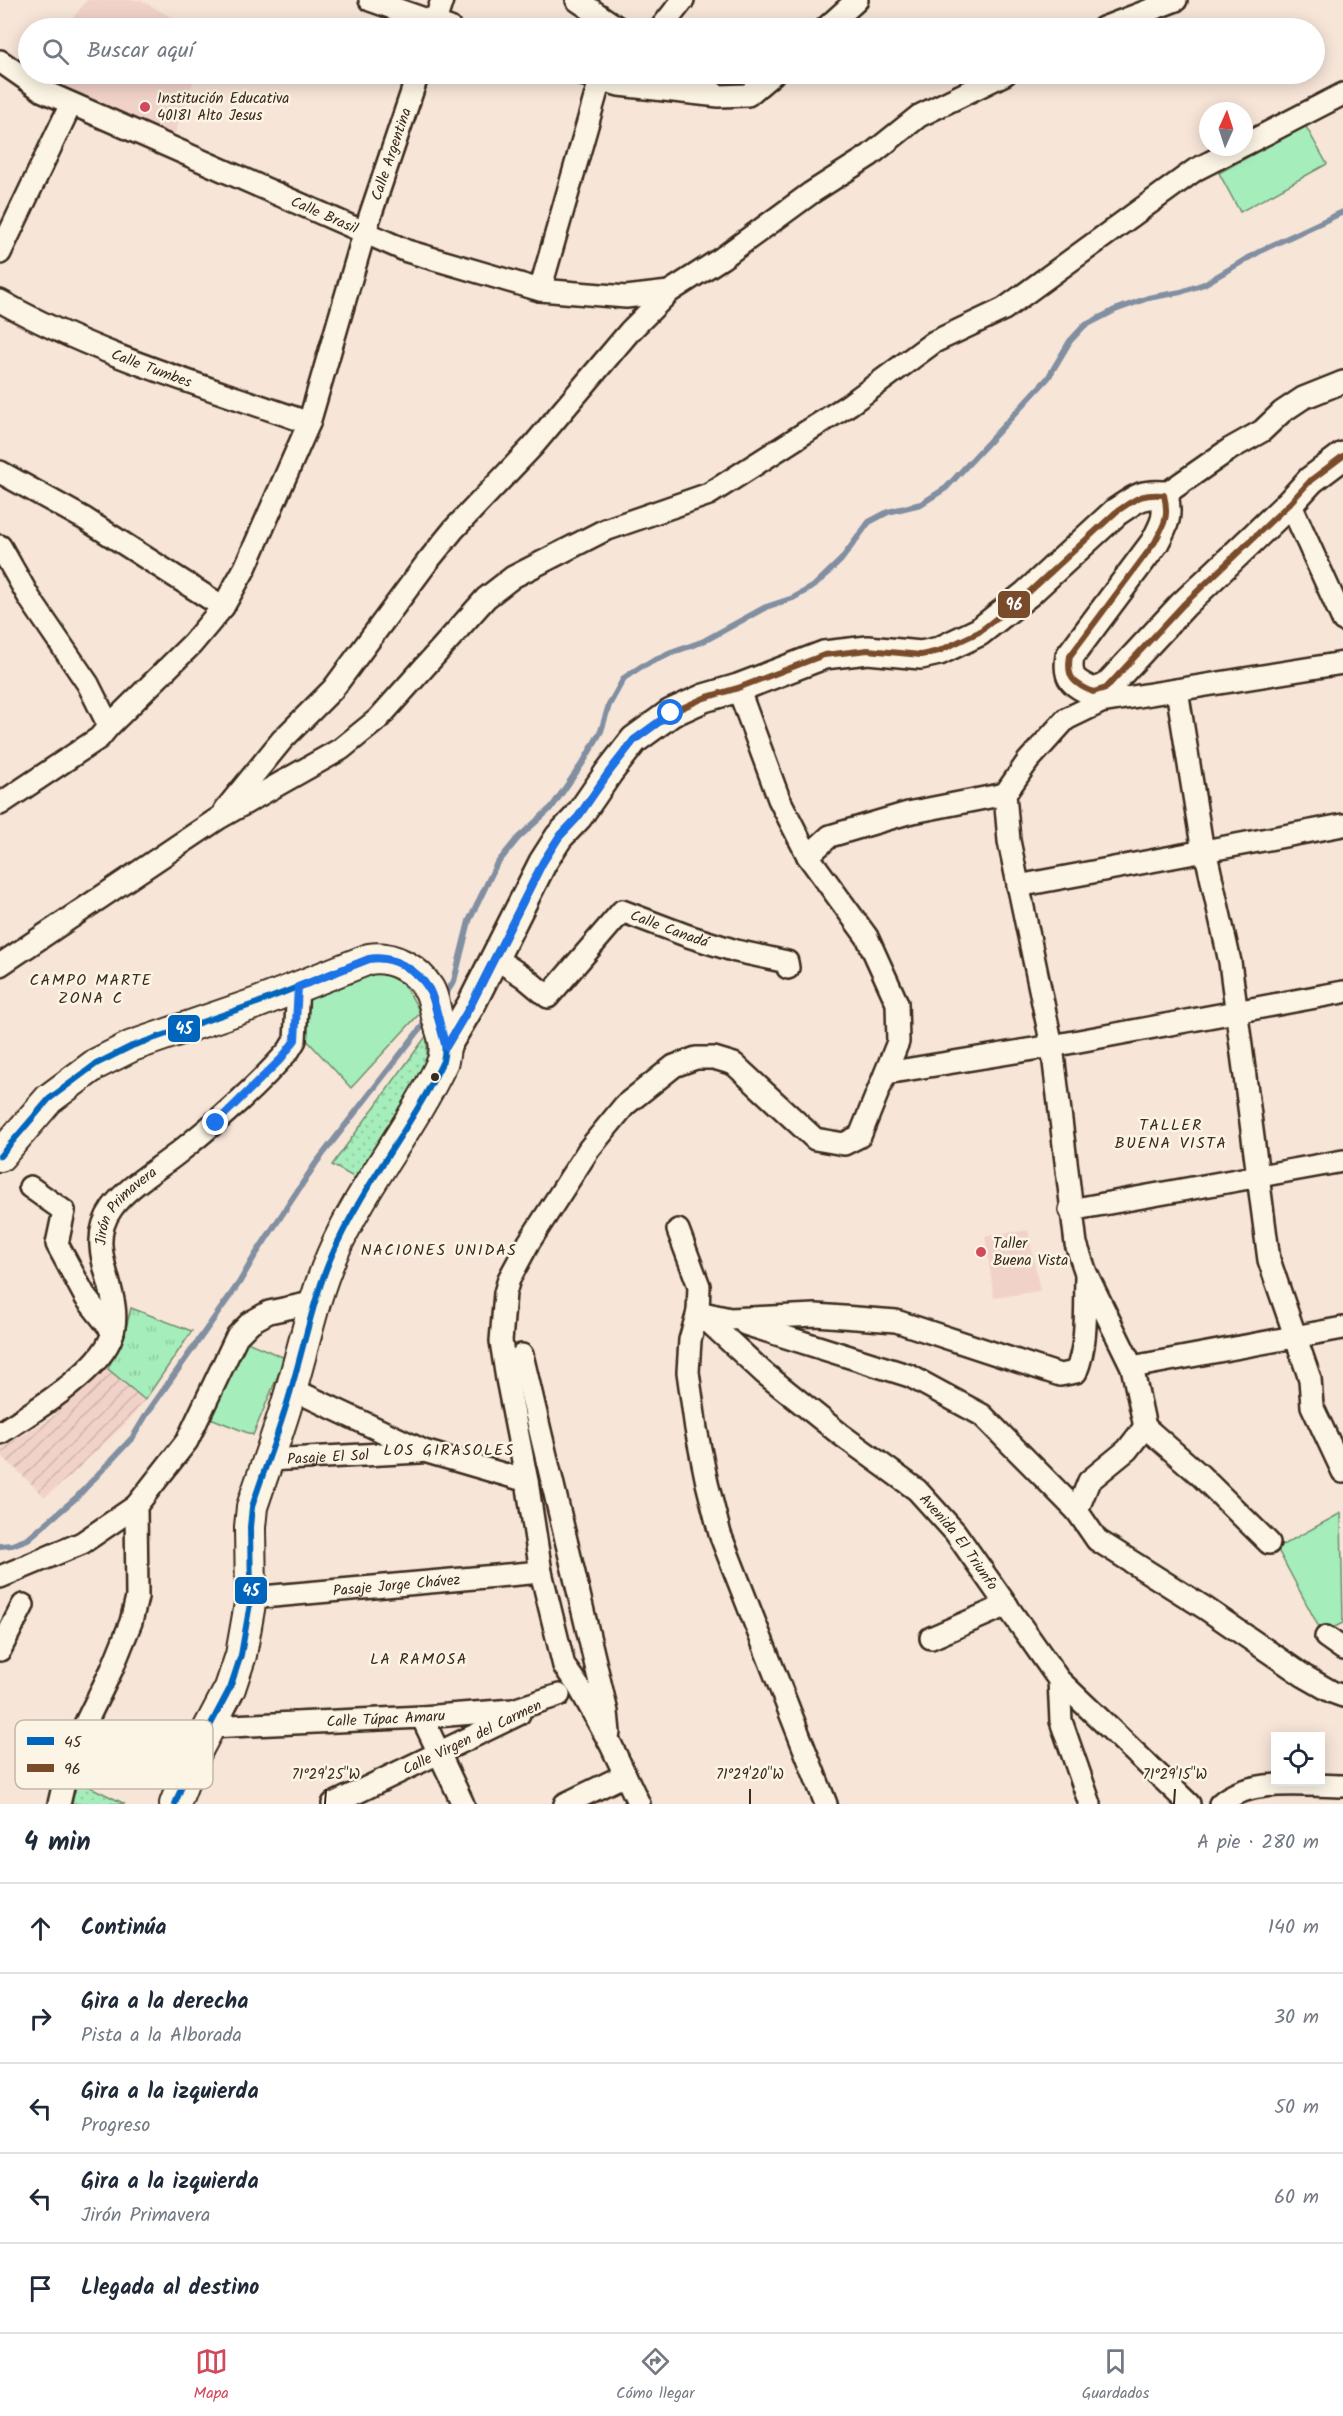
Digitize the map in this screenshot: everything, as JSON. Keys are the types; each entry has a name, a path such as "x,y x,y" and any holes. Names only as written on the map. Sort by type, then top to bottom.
{"main road":[{"path":"0,1156 49,1099 96,1064 132,1046 257,1003 381,956 397,961 418,976 429,989 442,1035 443,1061 433,1082 357,1206 332,1256 316,1302 292,1389 252,1507 251,1598 238,1666 230,1688 213,1720"},
{"path":"175,1804 181,1789"}],"street":[{"path":"370,0 416,18"},
{"path":"440,18 442,0"},
{"path":"577,0 603,18"},
{"path":"669,18 683,0"},
{"path":"836,18 857,0"},
{"path":"1129,18 1176,0"},
{"name":"Calle Brasil","path":"0,61 18,73"},
{"name":"Calle Brasil","path":"34,84 71,104 407,251 540,290 626,297 669,292"},
{"name":"Calle Argentina","path":"0,804 99,738 192,644 223,607 245,568 309,423 364,234 415,84"},
{"path":"540,290 605,84"},
{"path":"644,84 719,96 748,94 760,84"},
{"path":"700,84 719,96"},
{"path":"219,818 282,740 333,689 454,529 531,447 630,331 669,292 722,258 811,193 869,156 920,116 985,84"},
{"path":"1253,140 1343,94"},
{"path":"0,253 71,104"},
{"path":"0,965 219,818 341,749 378,719 486,598 513,577 605,530 709,494 850,404 934,342 1004,309 1195,170 1222,156"},
{"name":"Calle Tumbes","path":"0,301 35,321 106,351 309,423"},
{"path":"442,1035 495,958 543,862 559,837 578,817 634,740 671,713 704,698 738,688 824,655 868,650 921,655 939,651 979,632 1028,594 1116,512 1146,493 1164,495 1230,449 1262,431 1282,412 1303,398 1343,382"},
{"path":"1269,1543 1200,1475 1145,1427 1132,1367 1086,1274 1076,1244 1070,1210 1052,1046 1009,841 1005,794 1046,739 1066,719 1106,688 1183,605 1311,480 1343,456"},
{"path":"0,471 85,519 223,607"},
{"path":"1164,495 1168,510 1155,542 1070,656 1068,670 1088,701 1101,702 1343,663"},
{"path":"1290,503 1343,621"},
{"path":"0,546 30,599 88,684 109,726"},
{"path":"639,1804 579,1687 564,1666 541,1572 501,1341 505,1293 509,1279 565,1183 589,1149 626,1106 674,1066 696,1058 714,1058 734,1064 815,1138 844,1144 860,1136 898,1042 897,1003 867,937 808,856 779,799 738,688"},
{"path":"1177,690 1203,852 1208,862 1230,962 1269,1260 1310,1379 1312,1406 1343,1472"},
{"path":"808,856 830,836 908,813 1005,794"},
{"path":"1018,886 1343,825"},
{"name":"Calle Canadá","path":"495,958 524,977 548,998 622,911 727,948 787,962 788,968"},
{"name":"Jirón Primavera","path":"0,1433 66,1388 99,1357 112,1337 117,1319 103,1264 100,1243 103,1222 123,1196 216,1123 289,1050 295,1040 298,987"},
{"path":"886,1072 1052,1046 1343,992"},
{"path":"1070,1210 1343,1161"},
{"path":"30,1187 64,1211 57,1244 86,1298 113,1332"},
{"path":"678,1230 699,1286 698,1312 690,1340 688,1372 696,1429 720,1534 826,1804"},
{"path":"730,1319 816,1315 896,1321 1060,1375 1076,1372 1081,1360 1086,1274"},
{"path":"0,1577 82,1543 136,1506 187,1442 237,1336 251,1322 269,1312 316,1302"},
{"path":"698,1312 730,1319 910,1376 982,1415 1077,1511 1097,1539 1214,1614 1304,1676 1343,1696"},
{"name":"Avenida El Triunfo","path":"698,1312 764,1373 840,1434 917,1490 955,1532 1059,1680 1189,1804"},
{"path":"1132,1367 1343,1328"},
{"path":"522,1355 607,1712 610,1745"},
{"name":"Pasaje El Sol","path":"292,1389 424,1451 527,1481"},
{"path":"1077,1511 1089,1481 1127,1450 1145,1427"},
{"name":"Pasaje El Sol","path":"268,1460 424,1451"},
{"path":"87,1720 131,1622 137,1597 136,1506"},
{"name":"Pasaje Jorge Chávez","path":"251,1598 541,1572"},
{"path":"0,1650 22,1605"},
{"path":"931,1638 1006,1605"},
{"path":"1059,1680 1061,1721 1090,1804"},
{"name":"Calle Virgen del Carmen","path":"333,1804 579,1687"},
{"name":"Calle Túpac Amaru","path":"213,1727 422,1717 513,1710 559,1695"},
{"path":"422,1717 463,1804"},
{"path":"565,1804 625,1775"},
{"path":"1221,1804 1231,1795 1252,1787 1343,1786"},
{"path":"59,1804 63,1789"}],"shaded area":[{"path":"87,0 141,0 172,18 73,18"},
{"name":"Institución Educativa 40181 Alto Jesus","path":"59,84 192,84 172,141"},
{"path":"1028,1230 1040,1291 994,1298 985,1236"},
{"path":"108,1369 145,1400 127,1422 45,1497 0,1454 0,1449 51,1418"}],"green space":[{"path":"1305,125 1327,164 1240,212 1219,173"},
{"path":"372,967 402,984 411,995 420,1013 351,1088 304,1037 305,995"},
{"path":"427,1035 427,1059 422,1073 357,1179 332,1165"},
{"path":"131,1308 192,1331 145,1400 108,1369 126,1328"},
{"path":"240,1339 285,1358 253,1435 208,1417"},
{"path":"1341,1513 1343,1623 1322,1633 1277,1548"},
{"path":"70,1789 94,1789 125,1804 68,1804"}],"waterway":[{"path":"442,1000 454,981 469,921 496,865 518,838 552,807 584,761 601,731 609,705 624,678 642,666 704,641 766,607 793,598 814,586 841,560 869,522 888,512 921,504 946,488 1048,378 1070,341 1084,326 1115,310 1148,298 1181,292 1204,284 1264,249 1343,212"},
{"path":"0,1546 12,1545 28,1539 77,1497 133,1437 148,1412 239,1283 316,1163 427,1020"}],"transit line":[{"name":"96","path":"446,1047 471,1005 543,862 559,837 578,817 634,740 671,713 704,698 738,688 824,655 868,650 921,655 939,651 979,632 1027,594 1116,512 1144,496 1164,495 1165,519 1155,542 1070,656 1069,670 1076,683 1093,692 1106,688 1183,605 1311,480 1343,456"},
{"name":"45","path":"0,1156 49,1099 96,1064 132,1046 257,1003 369,959 386,959 403,965 418,975 432,996 444,1040 443,1061 344,1230 326,1271 283,1417 252,1507 251,1598 241,1655 230,1688 213,1720"},
{"name":"45","path":"175,1804 181,1789"}],"place":[{"name":"Institución Educativa 40181 Alto Jesus","path":"145,107"},
{"name":"Taller Buena Vista","path":"981,1252"}],"district":[{"name":"CAMPO MARTE ZONA C","path":"91,988"},
{"name":"TALLER BUENA VISTA","path":"1171,1133"},
{"name":"NACIONES UNIDAS","path":"439,1249"},
{"name":"LOS GIRASOLES","path":"449,1449"},
{"name":"LA RAMOSA","path":"419,1658"}],"route":[{"path":"216,1123 289,1050 295,1040 298,987 353,964 381,956 397,961 418,976 429,989 446,1047 471,1005 543,862 559,837 578,817 634,740 671,713"}]}
